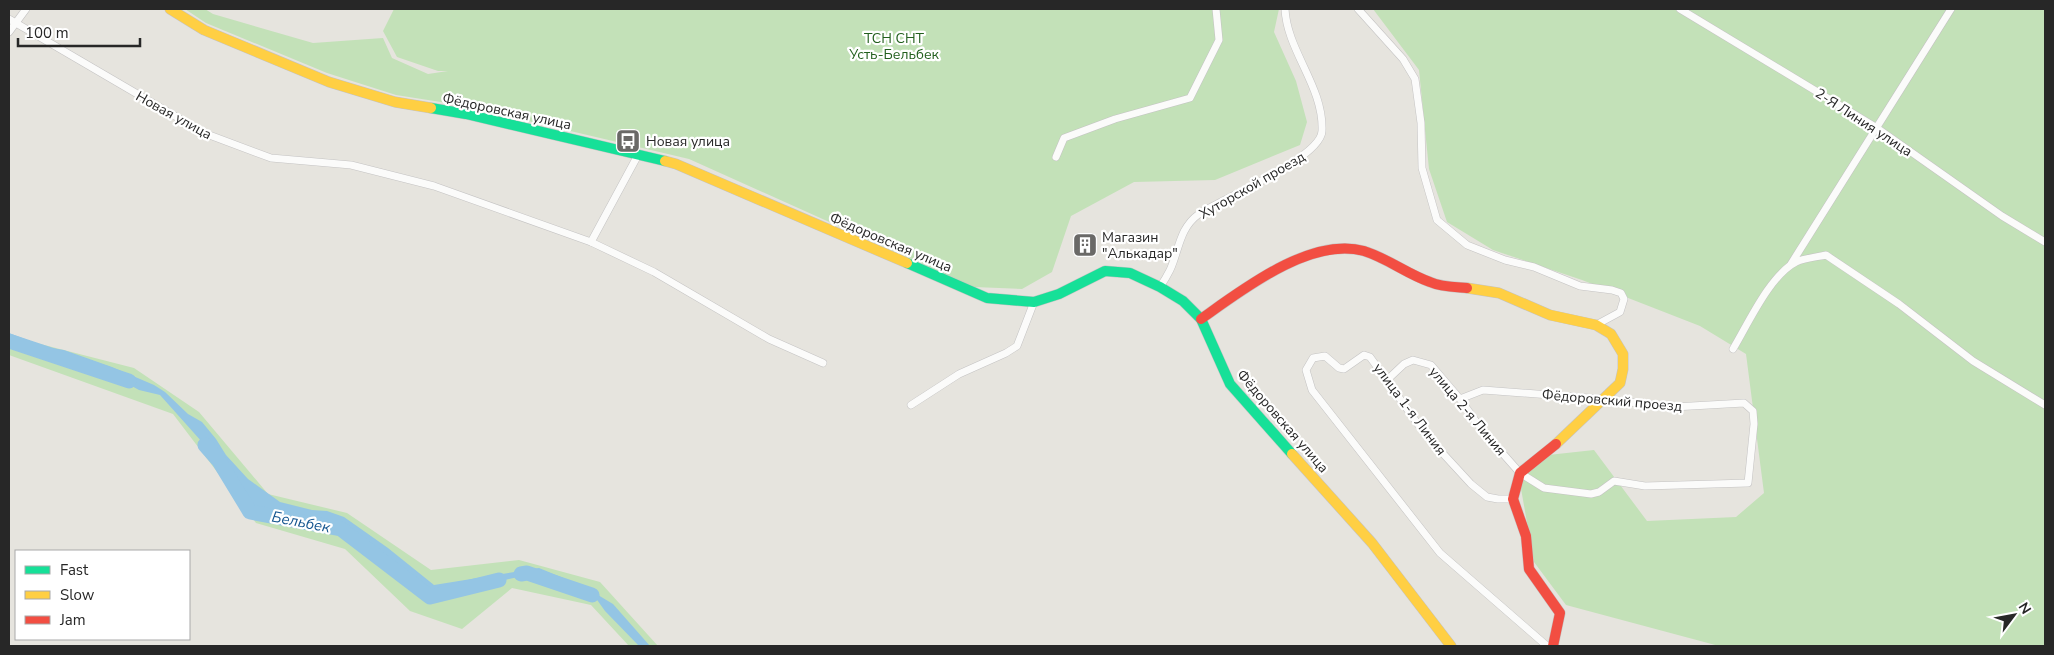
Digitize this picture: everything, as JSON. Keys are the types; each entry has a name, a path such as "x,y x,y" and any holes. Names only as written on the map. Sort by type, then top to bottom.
{"street":[{"path":"9,32 12,21 26,9"},
{"name":"Фёдоровская улица","path":"170,9 204,30 329,82 395,102 466,114 676,164 986,298 1034,302 1059,294 1106,271 1130,272 1183,301 1201,319 1230,384 1372,543 1451,646"},
{"path":"1056,157 1064,138 1115,118 1190,98 1219,40 1216,9"},
{"name":"Хуторской проезд","path":"1160,287 1170,270 1183,232 1198,215 1266,178 1310,150 1322,133 1320,108 1308,74 1286,26 1285,9"},
{"path":"1358,9 1402,59 1415,78 1421,123 1422,168 1437,220 1467,245 1474,248 1505,260 1534,267 1580,286 1621,293 1624,299 1620,312 1596,325"},
{"name":"2-Я Линия улица","path":"1680,9 1877,128 2002,216 2045,242"},
{"path":"1788,269 1951,9"},
{"name":"Новая улица","path":"12,21 204,133 271,158 351,165 434,186 591,242 654,272 769,339 823,363"},
{"path":"591,242 638,155"},
{"path":"1201,319 1255,281 1297,258 1338,249 1364,251 1431,283 1499,293 1550,315 1596,325 1611,334 1623,354 1623,369 1620,383 1563,438 1520,473 1513,499 1526,536 1529,569 1560,613 1553,646"},
{"path":"1734,349 1763,297 1774,282 1797,262 1826,255 1899,304 1973,362 2045,405"},
{"path":"910,405 959,374 1006,354 1017,346 1034,302"},
{"name":"улица 1-я Линия","path":"1513,499 1487,497 1471,484 1425,434 1370,357 1364,355 1344,369 1339,368 1325,356 1313,358 1306,370 1312,390 1440,553 1547,646"},
{"name":"улица 2-я Линия","path":"1386,380 1404,364 1413,360 1431,365 1460,399 1482,430 1520,473"},
{"name":"Фёдоровский проезд","path":"1460,399 1483,390 1602,399 1674,407 1744,403 1753,411 1754,424 1748,483 1645,486 1614,481 1600,492 1590,494 1544,488 1520,473"}],"green space":[{"name":"ТСН СНТ Усть-Бельбек","path":"185,9 205,9 213,14 313,43 383,38 392,58 428,74 448,71 438,71 397,57 383,31 394,9 1279,9 1274,32 1296,81 1307,122 1300,145 1215,180 1134,182 1071,216 1052,272 1022,289 974,287 689,159 460,105 396,95 327,73 206,23"},
{"path":"1373,9 2045,9 2045,646 1719,646 1566,605 1534,562 1520,483 1539,456 1594,450 1647,521 1736,517 1764,493 1746,354 1700,326 1582,280 1493,250 1447,222 1429,169 1419,70"},
{"path":"9,336 134,368 199,412 268,494 347,513 431,570 519,560 600,582 658,646 629,646 591,605 512,588 462,629 410,611 345,549 256,523 173,414 9,355"}],"water":[{"name":"Бельбек","path":"9,333 46,347 64,350 112,367 154,385 165,392 188,414 202,422 226,455 248,479 280,502 312,510 327,511 344,517 388,548 434,585 539,568 583,586 613,604 650,646 639,646 605,611 595,597 584,598 572,589 550,580 527,575 430,597 341,529 250,512 219,461 160,395 139,390 110,374 9,341"}],"waterway":[{"name":"Бельбек","path":"9,341 129,381"},
{"name":"Бельбек","path":"205,445 219,461 250,512 341,529 430,597 499,580"},
{"name":"Бельбек","path":"521,574 527,573 592,595"}],"traffic: fast":[{"path":"431,108 466,114 665,161"},
{"path":"907,263 987,298 1034,302 1059,294 1105,271 1130,273 1160,287 1183,301 1201,319 1230,384 1292,454"}],"traffic: slow":[{"path":"170,9 204,30 329,82 395,102 431,108"},
{"path":"665,161 676,164 907,263"},
{"path":"1467,288 1499,293 1550,315 1596,325 1611,334 1623,354 1623,369 1620,383 1556,444"},
{"path":"1292,454 1372,543 1451,646"}],"traffic: jam":[{"path":"1201,319 1236,294 1278,268 1322,251 1343,248 1372,254 1434,284 1467,288"},
{"path":"1553,646 1560,613 1529,569 1526,536 1513,499 1520,473 1556,444"}],"place":[{"name":"Новая улица","path":"628,141"},
{"name":"Магазин \"Алькадар\"","path":"1085,245"}]}
